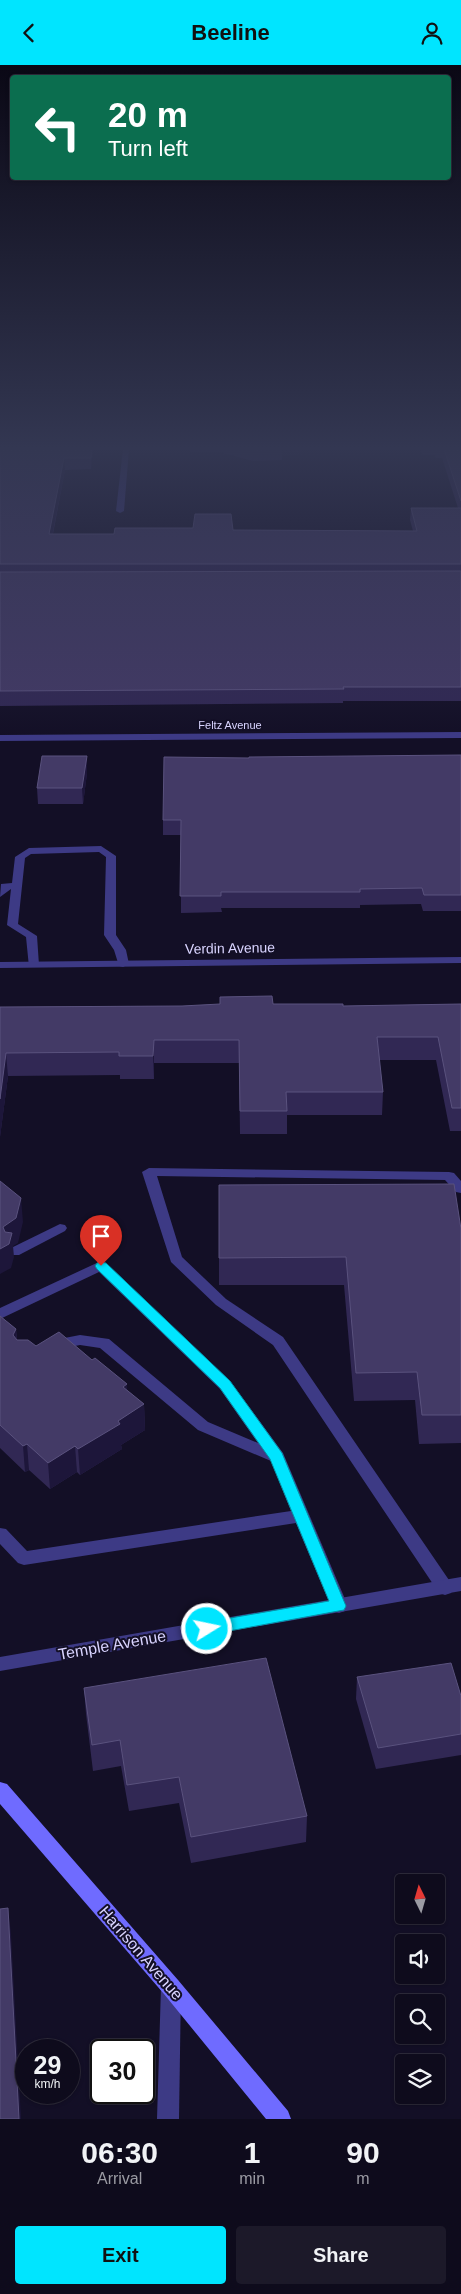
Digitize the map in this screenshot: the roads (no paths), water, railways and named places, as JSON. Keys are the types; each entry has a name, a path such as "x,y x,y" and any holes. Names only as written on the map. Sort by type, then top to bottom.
{"main road":[{"name":"Harrison Avenue","path":"0,1790 171,1987 280,2119"}],"street":[{"name":"Feltz Avenue","path":"0,738 461,735"},
{"path":"33,965 31,936 12,925 20,857 29,851 102,849 111,856 110,935 120,950 123,964"},
{"path":"0,894 5,886 16,886"},
{"name":"Verdin Avenue","path":"0,965 461,960"},
{"path":"453,1586 278,1341 221,1302 176,1259 148,1173 450,1176 461,1189"},
{"path":"14,1252 60,1228"},
{"path":"0,1314 101,1266 225,1385 277,1457 339,1606"},
{"path":"39,1352 53,1345 80,1340 104,1343 203,1426 277,1457"},
{"path":"0,1534 24,1558 302,1516"},
{"name":"Temple Avenue","path":"0,1664 453,1586"},
{"path":"168,2119 171,1987"}]}
